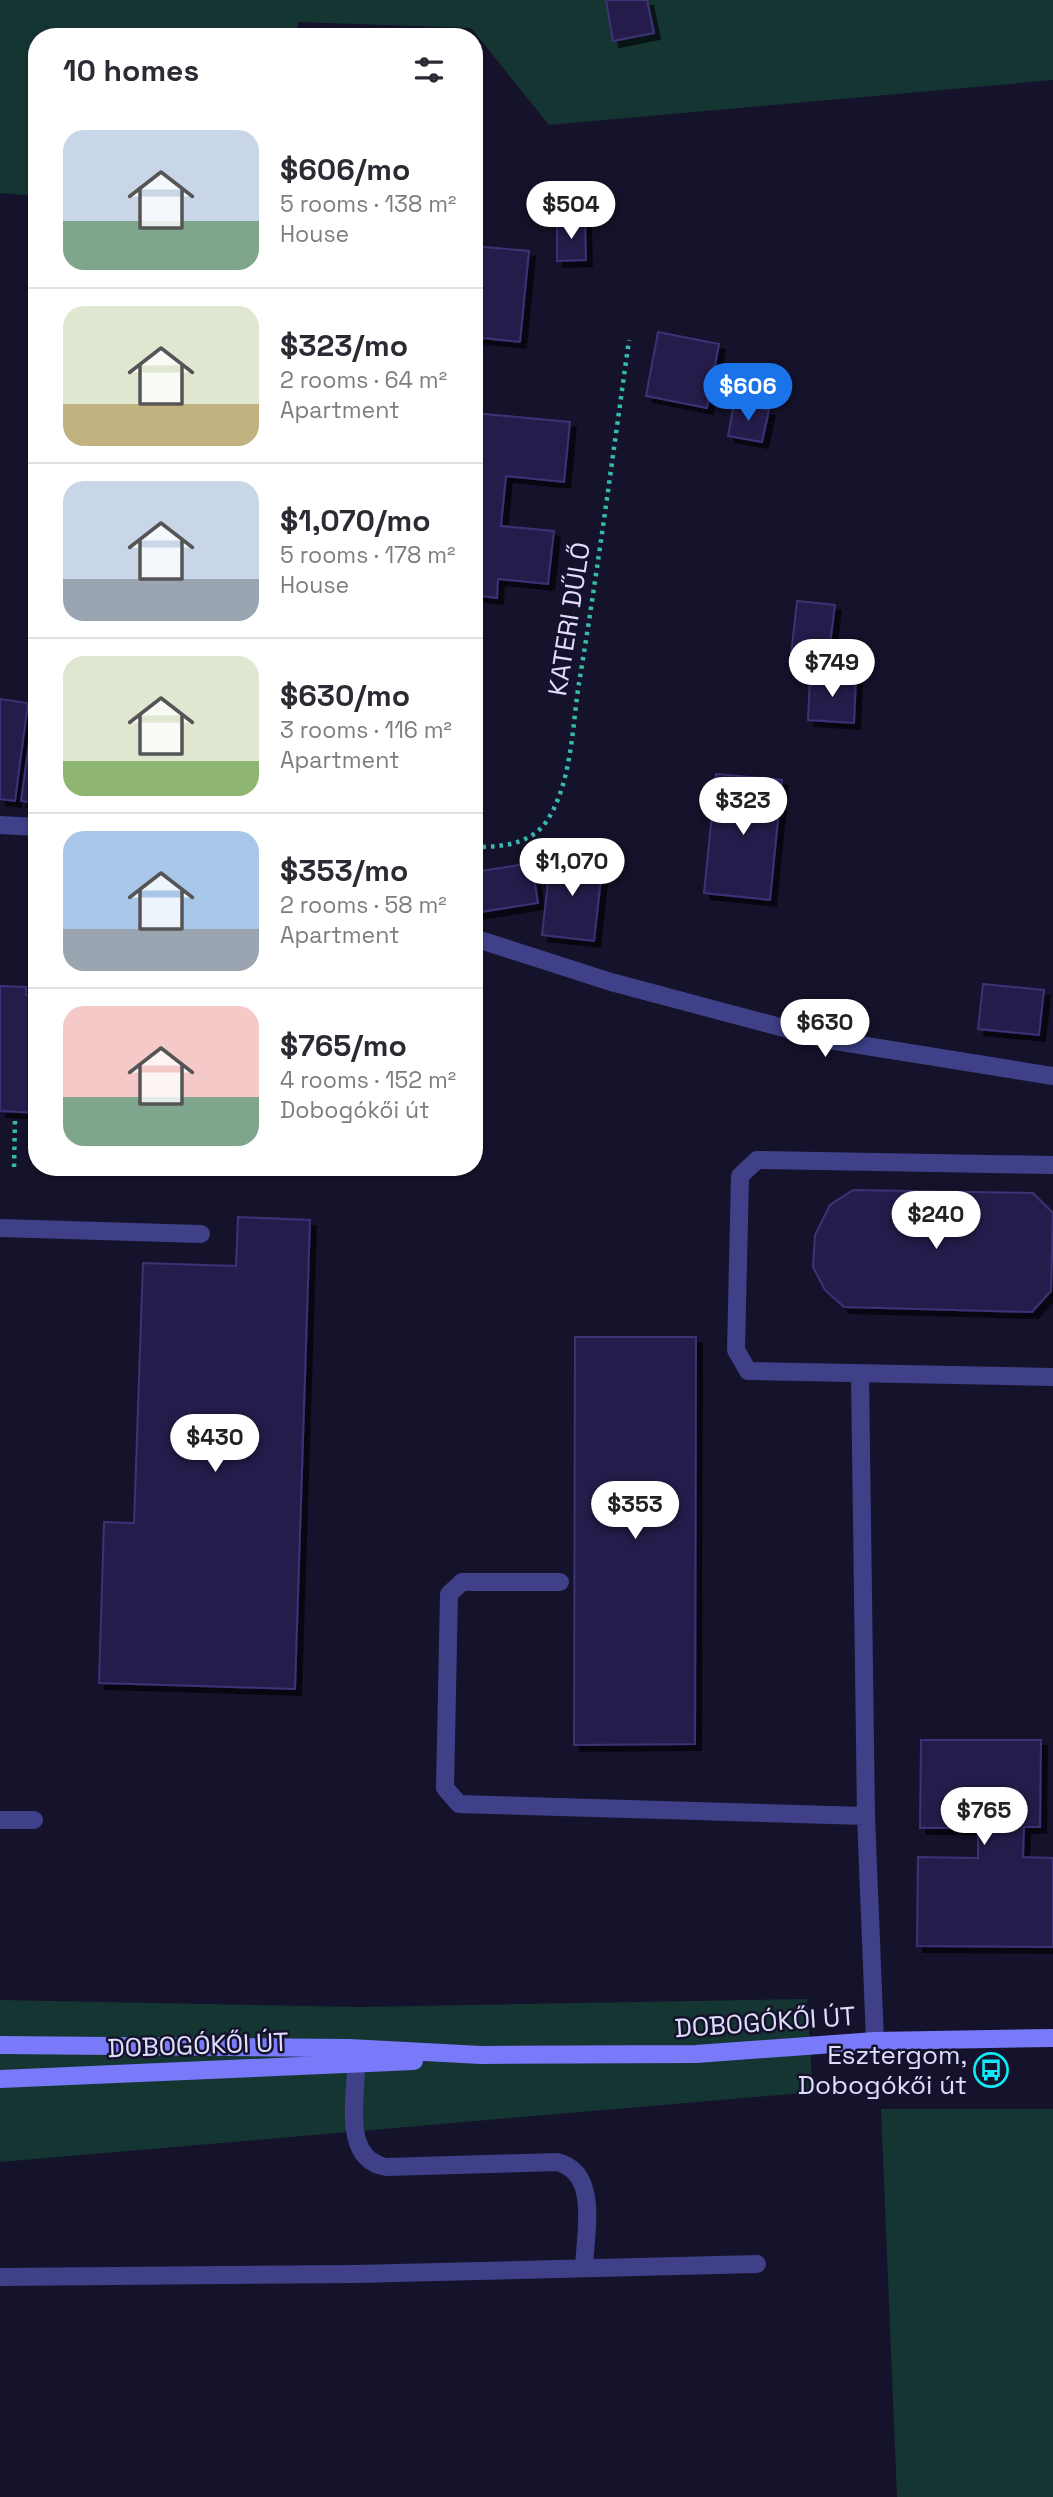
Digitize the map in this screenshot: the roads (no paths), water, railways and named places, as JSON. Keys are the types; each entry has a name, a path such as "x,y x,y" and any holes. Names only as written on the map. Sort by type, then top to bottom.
{"main road":[{"name":"DOBOGÓKŐI ÚT","path":"0,2045 349,2048 481,2055 696,2054 875,2041 1053,2038"},
{"name":"DOBOGÓKŐI ÚT","path":"0,2079 356,2066 481,2055"}],"street":[{"path":"0,825 28,827"},
{"path":"483,942 611,982 829,1040 1053,1076"},
{"path":"1053,1165 757,1160 740,1176 736,1350 748,1371 1053,1377"},
{"path":"0,1228 201,1234"},
{"path":"860,1375 866,1816 875,2041"},
{"path":"560,1582 462,1582 449,1594 446,1788 459,1804 866,1816"},
{"path":"0,1820 34,1820"},
{"path":"356,2066 355,2136 359,2149 373,2165 386,2167 557,2162 570,2165 578,2173 586,2195 584,2268"},
{"path":"0,2277 757,2264"}],"place":[{"name":"Esztergom, Dobogókői út","path":"991,2070"}]}
